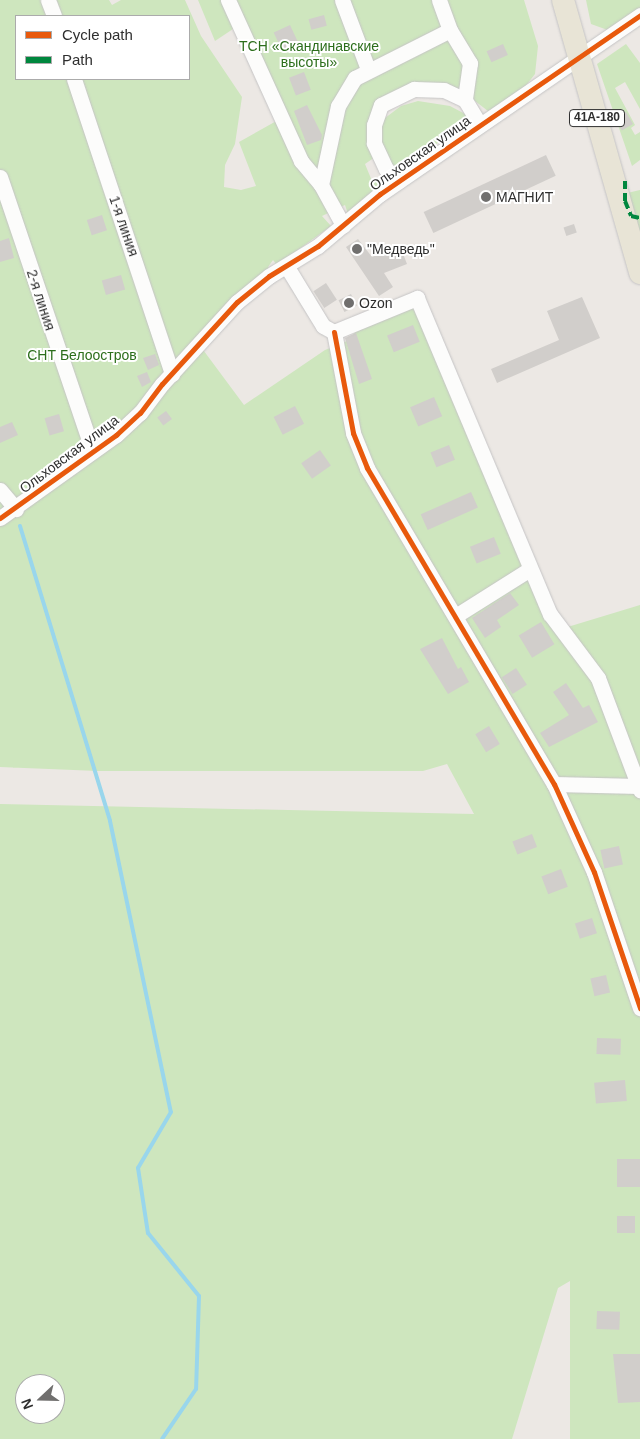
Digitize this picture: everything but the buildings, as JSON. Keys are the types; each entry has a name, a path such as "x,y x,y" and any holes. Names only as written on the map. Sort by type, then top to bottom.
{"main road":[{"name":"41А-180","path":"563,0 640,273"}],"street":[{"path":"48,0 54,15"},
{"path":"228,0 280,119 301,161 321,185 343,225"},
{"path":"342,0 368,69"},
{"path":"439,0 450,30 470,63 465,100"},
{"name":"Ольховская улица","path":"0,518 16,509 140,413 172,374 237,302 271,276 288,267 399,181 580,59 640,15"},
{"path":"321,185 338,106 355,78 368,69 450,30"},
{"name":"1-я линия","path":"74,80 172,374"},
{"path":"399,181 386,169 374,143 374,125 381,106 414,89 444,90 465,100 480,125"},
{"name":"2-я линия","path":"0,177 93,451"},
{"path":"288,267 322,326 334,332 417,298 550,614 598,678 640,788 554,784"},
{"path":"334,332 353,433 367,468 457,615 554,784 594,872 640,1008"},
{"path":"0,490 16,509"},
{"path":"457,615 530,569"}],"green space":[{"path":"0,0 109,0 112,5 121,0 185,0 201,36 242,97 235,144 225,165 224,187 241,190 256,186 239,142 280,119 239,25 215,41 198,0 524,0 538,46 535,74 520,93 496,109 488,111 462,91 445,85 379,103 378,155 365,164 372,181 388,173 390,179 348,214 345,205 322,216 331,226 277,265 273,260 268,267 271,272 198,343 244,405 325,350 345,342 373,316 417,298 561,629 640,605 640,1439 570,1439 570,1281 558,1288 512,1439 0,1439 0,804 474,814 447,764 423,771 98,771 0,767"},
{"path":"586,0 640,0 640,22 616,33 591,24"},
{"path":"626,44 640,63 640,109 625,82 615,88 635,125 631,128 635,135 640,132 640,160 632,166 597,64"},
{"path":"418,101 450,106 467,115 466,121 400,172 390,169 377,144 381,121 401,106"},
{"path":"640,190 640,237 627,193"}],"waterway":[{"path":"20,526 110,821 171,1112 138,1168 148,1233 199,1296 196,1389 162,1439"}],"marked path":[{"path":"625,181 625,201 631,216 640,218"}],"cycle path":[{"path":"0,518 116,435 140,413 162,384 237,302 269,276 318,246 380,194 640,15"},
{"path":"334,332 353,433 367,468 554,784 594,872 640,1008"}],"place":[{"name":"МАГНИТ","path":"486,197"},
{"name":"\"Медведь\"","path":"357,249"},
{"name":"Ozon","path":"349,303"}],"park label":[{"name":"ТСН «Скандинавские высоты»","path":"309,54"},
{"name":"СНТ Белоостров","path":"82,355"}]}
